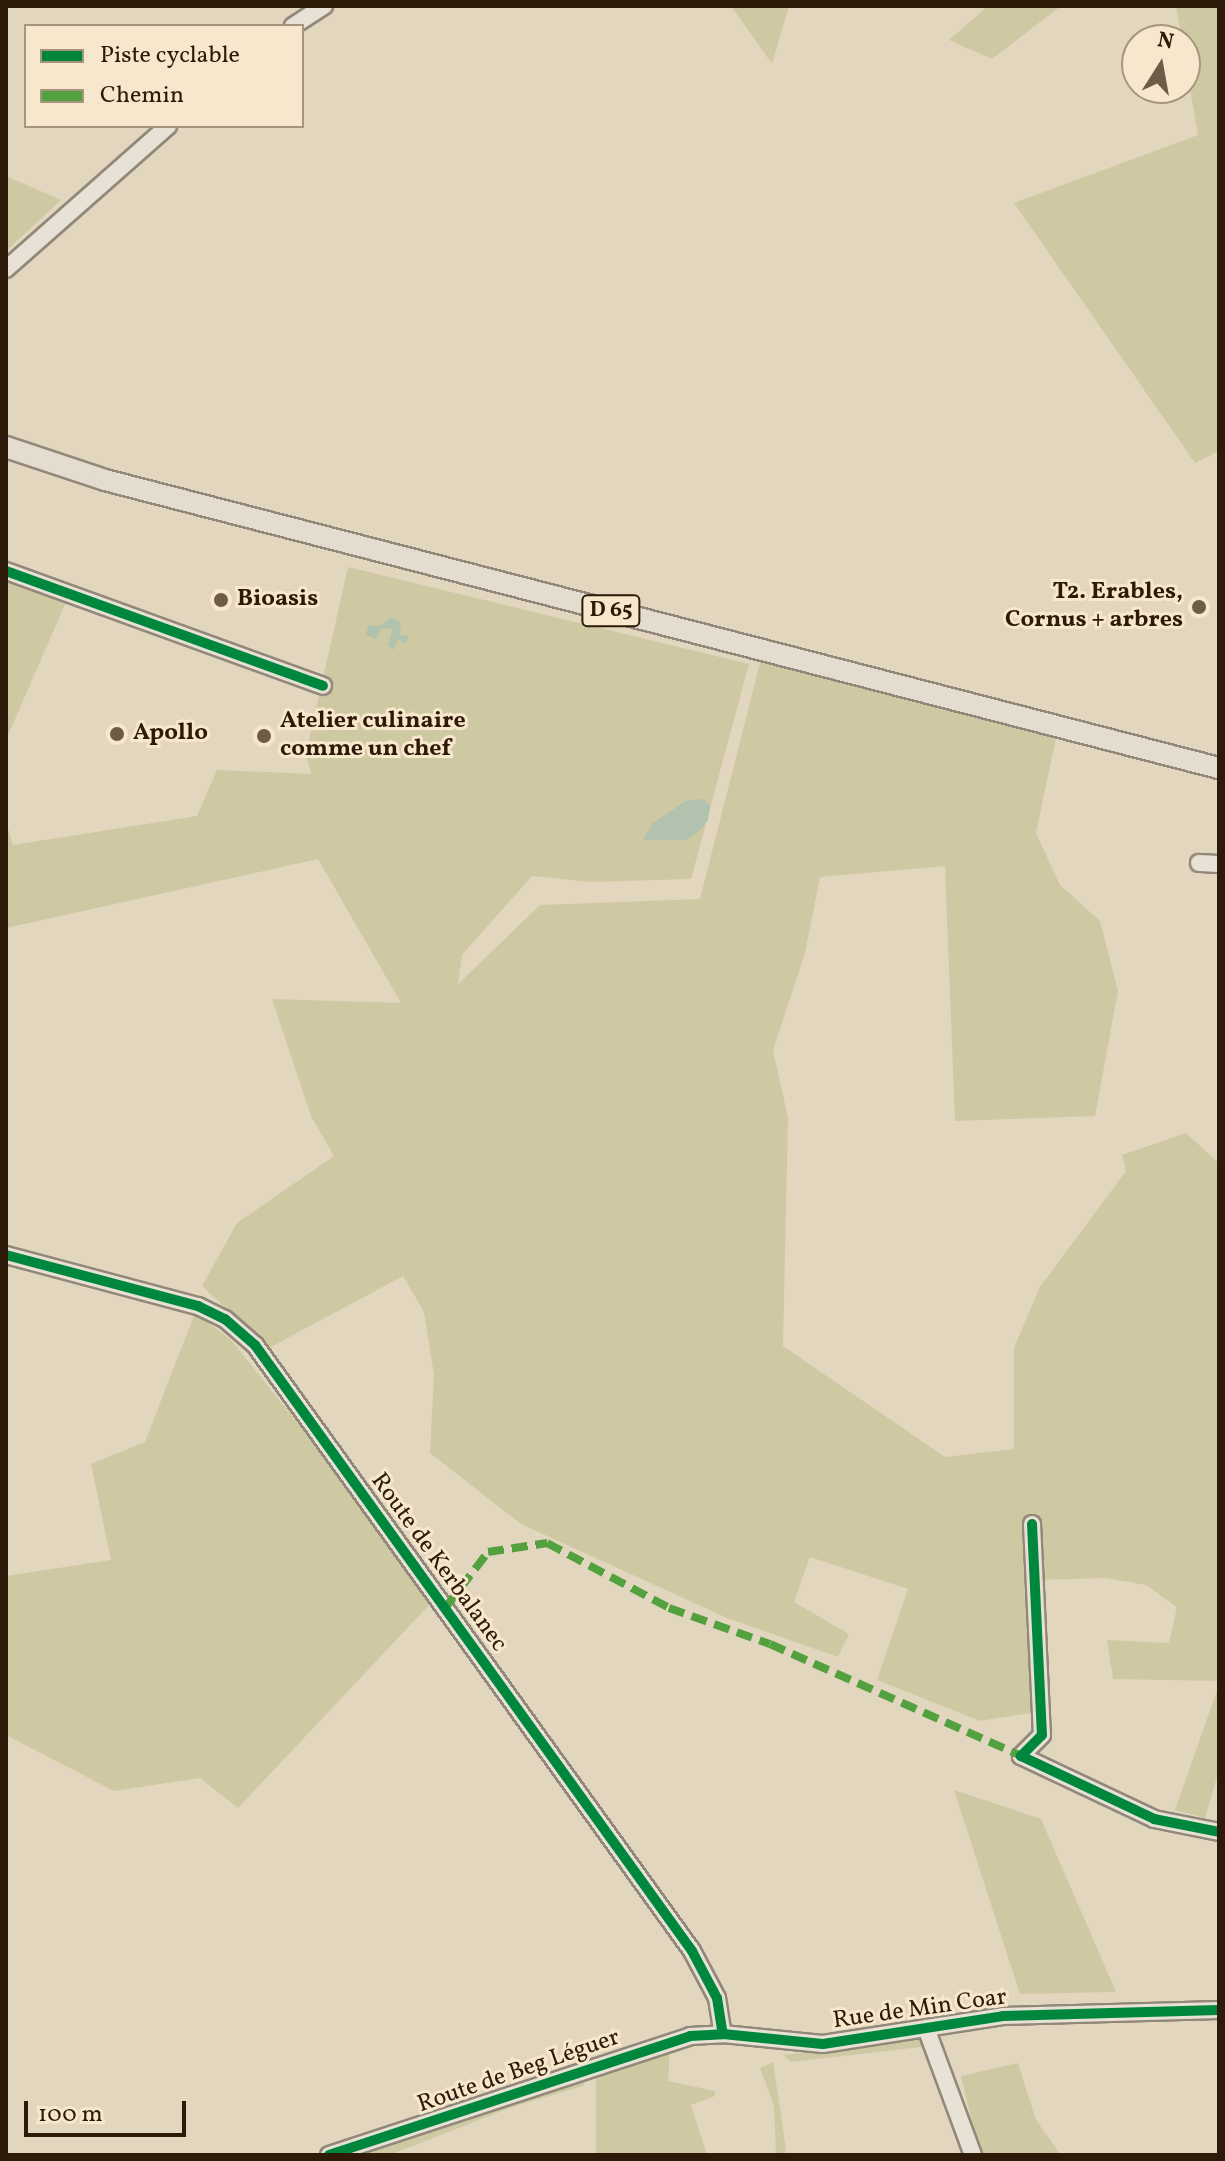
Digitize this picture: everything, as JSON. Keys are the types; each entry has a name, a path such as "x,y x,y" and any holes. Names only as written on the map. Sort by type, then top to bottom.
{"main road":[{"name":"D 65","path":"6,447 105,480 1219,768"}],"street":[{"path":"296,24 324,6"},
{"path":"6,269 166,128"},
{"path":"6,571 323,686"},
{"path":"1199,863 1219,864"},
{"name":"Route de Kerbalanec","path":"6,1255 198,1306 225,1319 255,1345 692,1951 717,1998 723,2034"},
{"path":"1032,1524 1042,1735 1021,1756 1154,1819 1219,1832"},
{"name":"Rue de Min Coar","path":"723,2034 823,2044 1003,2016 1219,2010"},
{"path":"926,2028 973,2155"},
{"name":"Route de Beg Léguer","path":"329,2155 659,2044 723,2034"}],"shaded area":[{"path":"731,6 789,6 772,64"},
{"path":"988,6 1061,6 992,59 949,40"},
{"path":"1176,6 1219,6 1219,451 1195,463 1014,203 1198,135 1193,104 1201,104 1201,24 1179,24"},
{"path":"6,176 61,200 6,251"},
{"path":"348,567 749,664 691,879 590,882 532,876 462,955 458,984 540,905 700,899 761,659 1056,738 1036,833 1060,885 1100,921 1118,991 1095,1116 955,1121 945,866 820,877 805,953 773,1050 788,1118 783,1346 945,1457 1014,1449 1014,1348 1040,1287 1126,1171 1122,1155 1186,1133 1219,1163 1219,1681 1113,1679 1107,1640 1169,1643 1177,1607 1146,1585 1106,1578 1038,1580 1042,1711 980,1721 877,1680 908,1589 810,1557 794,1602 849,1634 838,1657 727,1618 521,1524 430,1453 434,1375 424,1312 403,1276 269,1348 202,1286 237,1223 334,1156 311,1116 272,999 401,1003 318,859 6,928 6,822 13,845 197,816 217,770 311,774 306,753"},
{"path":"6,581 66,602 6,740"},
{"path":"392,617 401,622 400,635 409,636 406,644 398,639 394,650 388,645 393,629 382,628 376,639 366,635 368,625 379,626"},
{"path":"703,799 710,805 708,820 698,832 686,840 643,840 653,823 686,801"},
{"path":"195,1313 231,1340 378,1523 430,1604 238,1808 200,1778 114,1791 6,1735 6,1576 111,1560 91,1464 145,1442"},
{"path":"1219,1685 1219,1770 1205,1818 1175,1810"},
{"path":"954,1790 1041,1819 1116,1992 1020,1994"},
{"path":"919,2033 930,2049 966,2155 961,2155 929,2056 921,2047 791,2062 783,2055 884,2043"},
{"path":"670,2048 668,2081 715,2091 715,2096 691,2105 707,2155 596,2155 596,2075"},
{"path":"773,2062 785,2155 776,2155 774,2105 760,2068"},
{"path":"1018,2063 1036,2120 1061,2155 980,2155 961,2076"},
{"path":"589,2074 583,2086 512,2107 395,2153 349,2155"}],"marked path":[{"path":"446,1607 488,1552 547,1543 669,1608 770,1644 1021,1756"}],"cycle path":[{"path":"6,571 323,686"},
{"path":"6,1255 198,1306 225,1319 255,1345 692,1951 717,1998 723,2034"},
{"path":"1032,1524 1042,1735 1021,1756 1154,1819 1219,1832"},
{"path":"329,2155 690,2036 723,2034 823,2044 1003,2016 1219,2010"}],"place":[{"name":"Bioasis","path":"221,600"},
{"name":"T2. Erables, Cornus + arbres","path":"1199,607"},
{"name":"Apollo","path":"117,734"},
{"name":"Atelier culinaire comme un chef","path":"264,736"}]}
